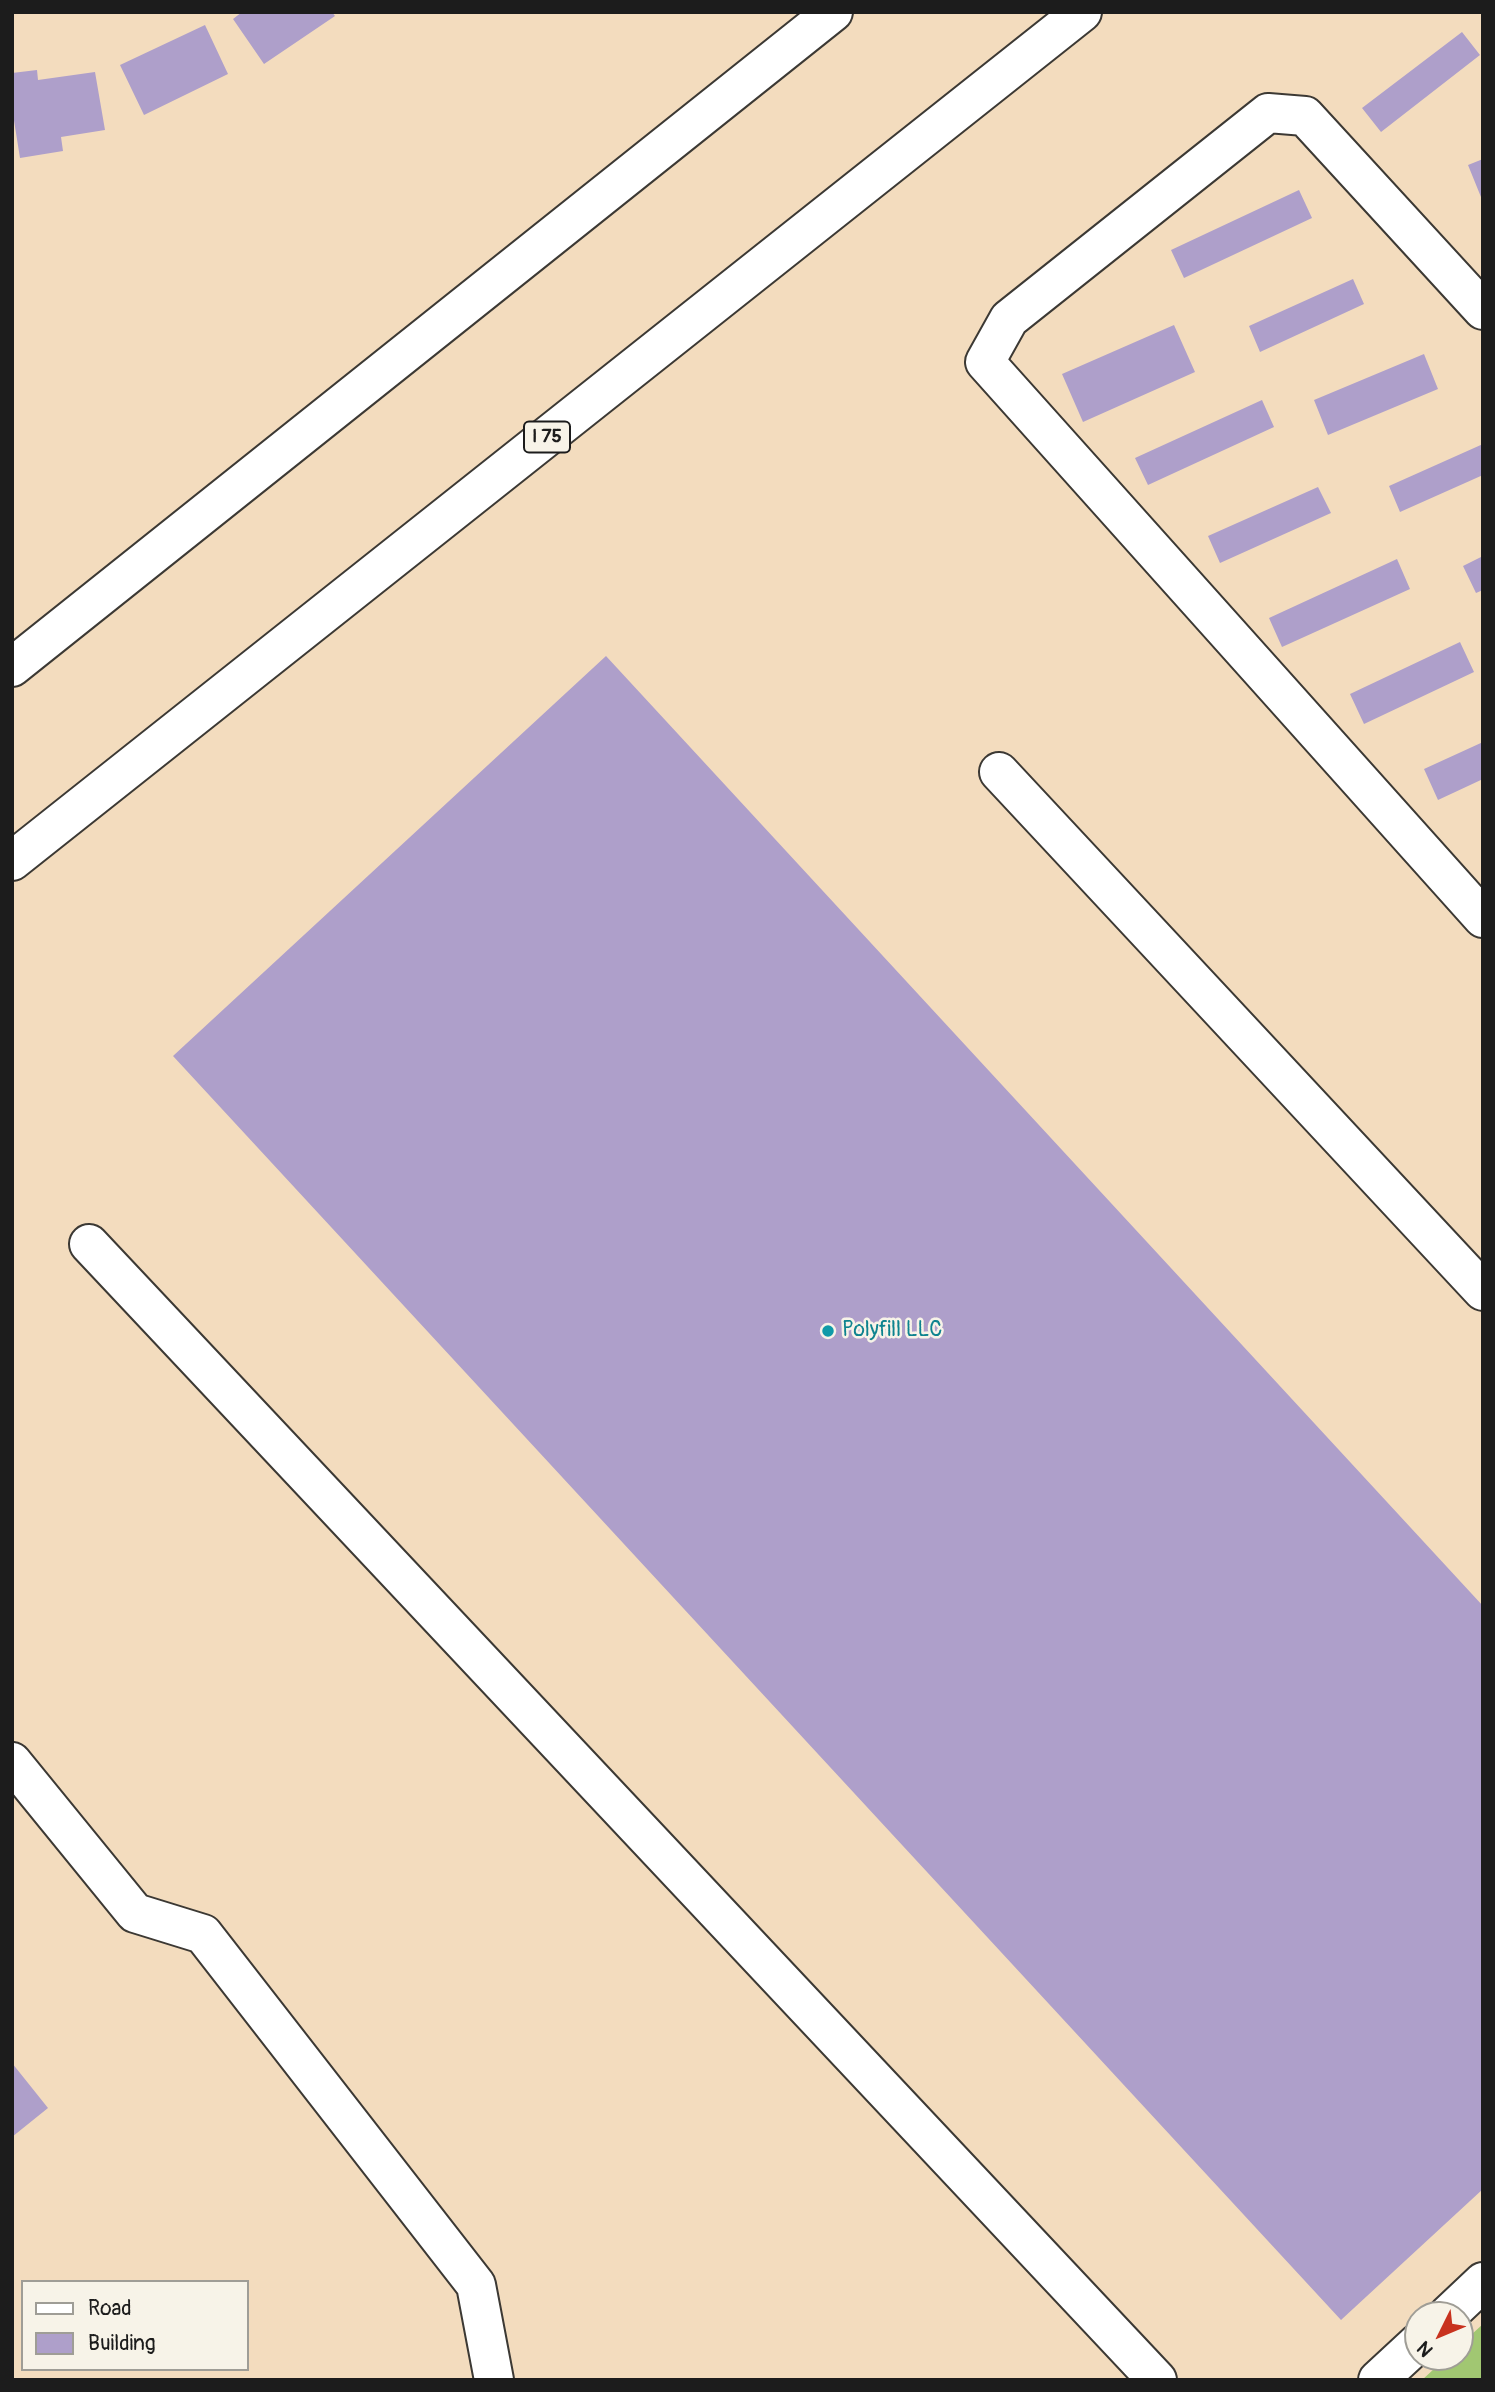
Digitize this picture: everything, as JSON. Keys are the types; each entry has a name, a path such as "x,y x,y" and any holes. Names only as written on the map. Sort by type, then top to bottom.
{"main road":[{"path":"12,667 833,12"},
{"name":"I 75","path":"12,861 1082,12"},
{"path":"1483,310 1305,116 1268,113 1009,319 985,362 1483,918"},
{"path":"999,772 1483,1292"},
{"path":"89,1244 1157,2380"},
{"path":"12,1762 135,1913 203,1934 477,2285 494,2380"},
{"path":"1463,2301 1483,2283"},
{"path":"1378,2380 1404,2356"}],"green space":[{"path":"1483,2324 1483,2380 1422,2380 1432,2371 1474,2371 1474,2332"}],"building":[{"path":"242,12 332,12 335,16 264,64 233,19"},
{"path":"205,25 228,74 144,115 120,65"},
{"path":"1462,32 1480,55 1381,132 1362,108"},
{"path":"37,70 38,80 95,72 105,130 61,137 63,151 20,158 12,108 12,73"},
{"path":"1483,159 1483,202 1468,165"},
{"path":"1299,190 1312,218 1184,278 1171,250"},
{"path":"1353,279 1364,304 1260,352 1249,326"},
{"path":"1174,325 1195,372 1083,422 1062,374"},
{"path":"1424,354 1438,389 1328,435 1314,400"},
{"path":"1262,400 1274,427 1148,485 1135,458"},
{"path":"1483,444 1483,475 1400,512 1389,486"},
{"path":"1318,487 1331,513 1220,563 1208,536"},
{"path":"1483,556 1483,590 1476,593 1463,566"},
{"path":"1397,559 1410,589 1282,647 1269,618"},
{"path":"1460,642 1474,672 1364,724 1350,694"},
{"name":"Polyfill LLC","path":"606,656 1483,1606 1483,2189 1341,2320 173,1056"},
{"path":"1483,742 1483,779 1438,800 1424,769"},
{"path":"12,2063 48,2108 12,2137"}],"place":[{"name":"Polyfill LLC","path":"828,1331"}]}
